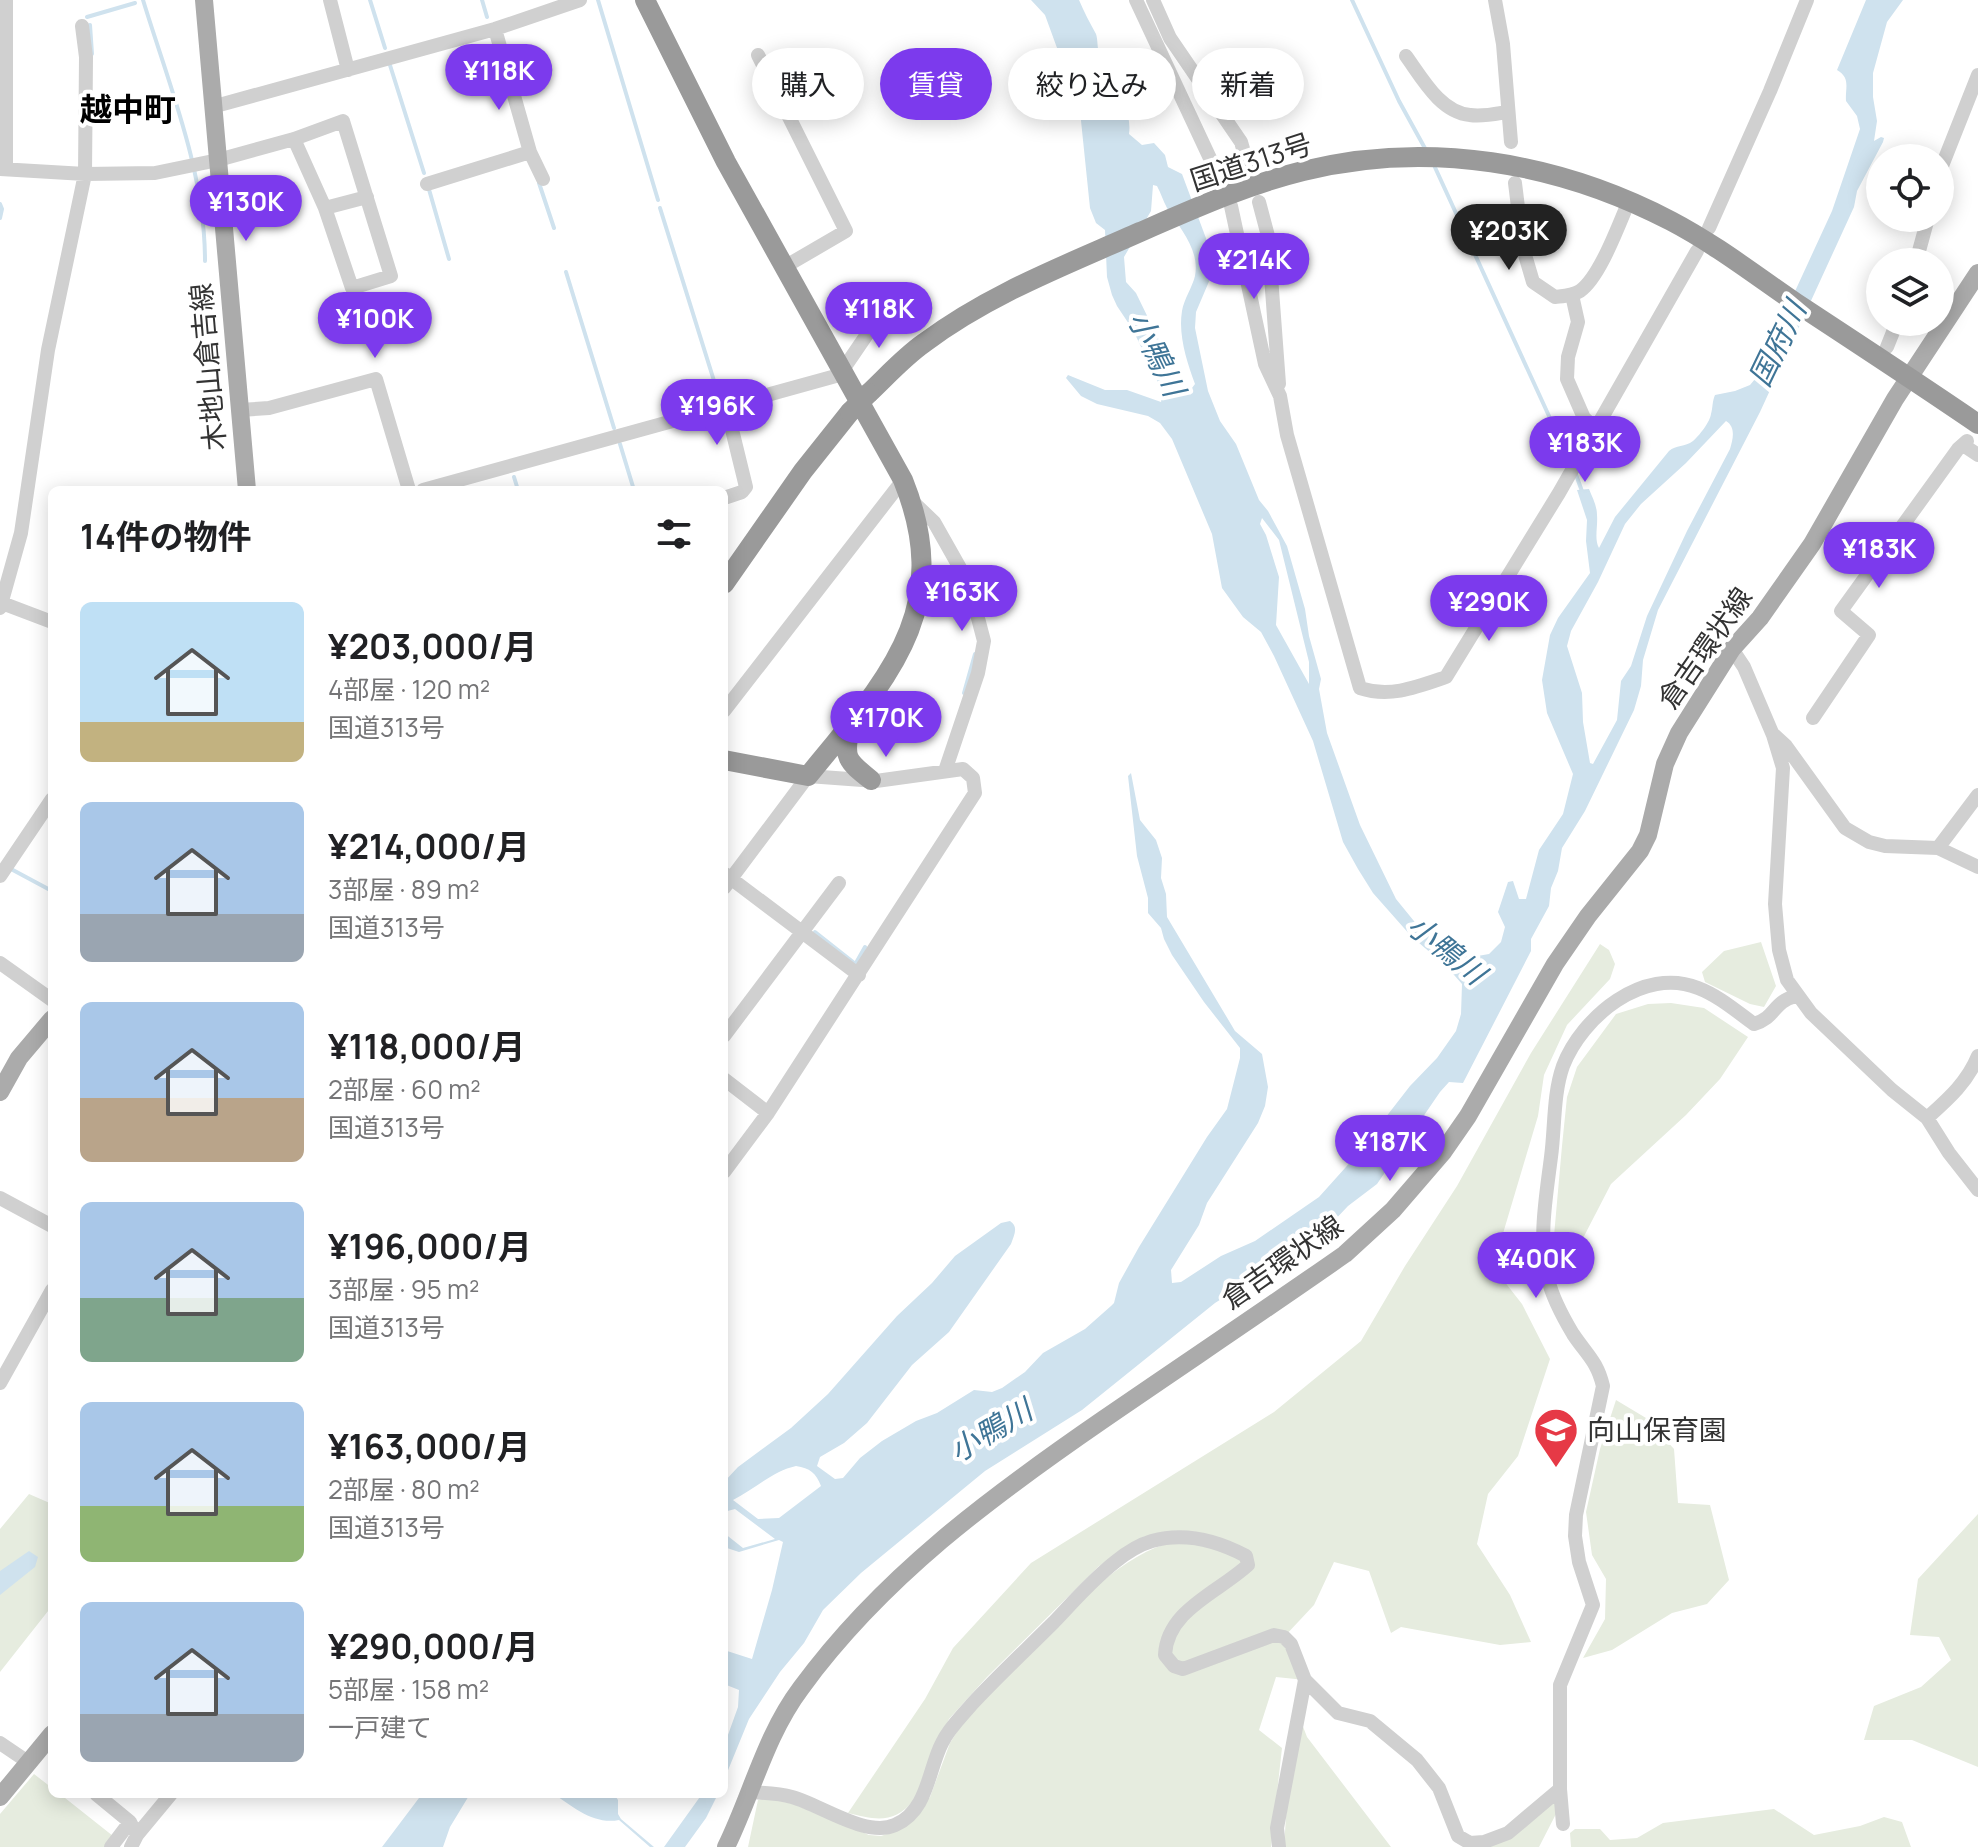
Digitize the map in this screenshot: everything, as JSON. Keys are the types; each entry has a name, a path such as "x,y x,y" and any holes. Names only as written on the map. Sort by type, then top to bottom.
{"highway":[{"path":"645,0 726,162 903,480 923,549 916,617 898,659 808,776 728,761"},
{"name":"国道313号","path":"728,578 803,471 850,412 921,345 954,321 1029,282 1209,202 1314,169 1363,161 1451,157 1520,165 1593,185 1629,201 1674,222 1882,352 1969,436"},
{"path":"851,724 845,750 849,761 871,780"}],"main road":[{"name":"木地山倉吉線","path":"204,0 247,486"},
{"name":"倉吉環状線","path":"726,1847 779,1722 800,1688 848,1632 928,1550 1014,1481 1345,1254 1418,1183 1468,1116 1555,964 1588,916 1640,851 1648,835 1665,764 1679,733 1732,649 1760,618 1812,544 1909,377 1978,273"},
{"path":"0,1092 19,1058 48,1024"},
{"path":"0,1797 43,1751"}],"street":[{"path":"6,0 3,169 85,174 155,173 294,139 343,121 391,276 352,288 325,208 294,139"},
{"path":"330,0 348,70"},
{"path":"212,107 495,29 580,0"},
{"path":"1136,0 1222,184"},
{"path":"1153,0 1170,38 1241,142 1248,166"},
{"path":"1495,0 1503,44 1511,142"},
{"path":"1259,202 1268,236 1280,396 1287,435 1360,688 1377,694 1414,688 1446,677 1559,493 1706,242 1807,0"},
{"path":"48,621 1,606 21,533 48,350 85,174 86,57 82,26"},
{"path":"495,29 530,152 543,179"},
{"path":"1406,56 1441,101 1452,110 1472,116 1507,112"},
{"path":"1951,144 1978,75"},
{"path":"786,266 846,231 790,120"},
{"path":"427,184 530,152"},
{"path":"1515,183 1523,248 1533,282 1555,297 1572,295 1584,288 1596,271 1629,201"},
{"path":"325,208 367,197"},
{"path":"1231,206 1265,364 1280,396"},
{"path":"1572,295 1578,322 1568,357 1567,379 1584,418 1596,429"},
{"path":"437,486 842,372 885,308"},
{"path":"1882,352 1890,336"},
{"path":"240,410 269,408 376,379 408,486"},
{"path":"726,405 746,487 742,492 728,497"},
{"path":"1813,718 1869,635 1841,611 1969,436 1978,455"},
{"path":"728,706 903,480"},
{"path":"911,501 934,522 958,562 969,584 984,641 978,673 945,771"},
{"path":"1732,649 1744,667 1773,735 1783,768 1775,904 1776,928 1787,980 1796,996 1892,1090 1927,1118 1978,1190"},
{"path":"1773,735 1786,746 1845,828 1869,842 1885,846 1938,848 1978,867"},
{"path":"728,877 808,776 871,780 963,769 973,778 975,793 768,1113 728,1167"},
{"path":"1938,848 1978,795"},
{"path":"0,876 48,805"},
{"path":"728,881 803,932 859,975"},
{"path":"728,1031 839,883"},
{"path":"0,963 48,997"},
{"path":"1563,1824 1560,1685 1593,1605 1579,1562 1575,1536 1576,1515 1603,1386 1598,1366 1573,1333 1548,1281 1543,1249 1557,1093 1564,1066 1593,1020 1610,1005 1638,989 1669,983 1696,987 1714,995 1754,1024 1770,1016 1782,999 1796,996"},
{"path":"1927,1118 1956,1091 1973,1069 1978,1056"},
{"path":"728,1082 768,1113"},
{"path":"0,1198 48,1224"},
{"path":"0,1383 48,1297"},
{"path":"749,1792 789,1796 863,1826 881,1829 895,1825 909,1816 922,1798 942,1743 997,1677 1089,1585 1134,1548 1149,1541 1172,1537 1198,1538 1227,1546 1246,1556 1248,1565 1175,1624 1166,1642 1165,1655 1174,1666 1183,1669 1274,1635 1284,1637 1291,1644 1305,1680 1338,1713 1370,1721 1417,1760 1439,1788 1458,1836 1470,1843 1484,1842 1508,1833 1560,1789"},
{"path":"1279,1847 1277,1828 1305,1680"},
{"path":"0,1743 43,1751"},
{"path":"100,1798 132,1835"},
{"path":"111,1847 132,1835 167,1798"}],"shaded area":[{"path":"1761,942 1776,986 1764,1007 1750,1004 1705,982 1702,972 1724,951"},
{"path":"1600,944 1609,950 1615,964 1610,979 1567,1025 1544,1075 1538,1116 1493,1267 1522,1304 1550,1359 1518,1456 1488,1494 1477,1544 1510,1595 1531,1642 1500,1645 1401,1627 1391,1633 1369,1571 1334,1562 1314,1605 1284,1637 1305,1680 1276,1677 1259,1730 1282,1748 1271,1847 748,1847 758,1800 774,1796 869,1835 881,1836 896,1831 930,1797 950,1743 962,1724 1084,1597 1138,1556 1163,1545 1161,1533 1143,1537 1099,1566 987,1677 949,1719 914,1800 907,1808 884,1818 848,1813 925,1699 953,1648 1031,1563 1274,1412 1361,1341 1457,1186 1531,1053"},
{"path":"1671,1003 1704,1008 1748,1037 1720,1079 1611,1184 1580,1244 1555,1266 1554,1236 1567,1097 1577,1067 1616,1014 1648,1004"},
{"path":"1616,1400 1646,1418 1674,1449 1678,1503 1710,1505 1729,1580 1707,1604 1672,1613 1612,1650 1583,1658 1605,1619 1606,1579 1592,1555 1586,1512 1600,1449"},
{"path":"29,1494 48,1502 48,1611 0,1672 0,1529"},
{"path":"1978,1514 1978,1767 1912,1740 1864,1740 1874,1706 1921,1687 1951,1660 1939,1637 1910,1635 1918,1579"},
{"path":"1302,1724 1307,1737 1391,1847 1284,1847 1287,1802"},
{"path":"34,1774 48,1785 48,1798 65,1798 113,1836 106,1847 0,1847 0,1814"},
{"path":"1550,1803 1555,1804 1557,1812 1539,1847 1481,1847"},
{"path":"1774,1809 1814,1835 1860,1826 1884,1817 1902,1822 1911,1847 1571,1847 1570,1833 1575,1829 1600,1829 1610,1840 1637,1838 1663,1823"}],"water":[{"path":"1031,0 1079,0 1096,34 1098,48 1057,48 1045,15"},
{"path":"1866,0 1903,0 1887,22 1873,73 1877,121 1874,141 1881,137 1884,138 1883,142 1866,144 1866,174 1857,191 1854,207 1760,412 1658,610 1643,660 1641,686 1634,710 1585,811 1562,848 1549,906 1531,939 1531,951 1463,1083 1449,1082 1377,1184 1348,1206 1331,1224 1299,1250 1215,1303 1082,1410 985,1471 861,1573 823,1610 804,1643 780,1672 749,1719 728,1770 728,1735 738,1707 739,1690 728,1686 728,1651 752,1659 783,1542 779,1540 739,1552 728,1548 728,1536 743,1548 775,1539 735,1509 728,1511 728,1478 828,1394 955,1256 1001,1223 1010,1221 1014,1226 1011,1244 949,1332 912,1365 867,1423 844,1443 820,1457 817,1466 835,1479 843,1478 860,1458 882,1441 974,1390 992,1392 1002,1388 1025,1372 1043,1353 1085,1329 1114,1303 1119,1283 1139,1247 1227,1109 1240,1048 1204,1002 1172,955 1161,928 1148,913 1148,898 1137,856 1128,776 1131,773 1140,820 1156,840 1162,858 1161,878 1166,894 1167,917 1235,1031 1262,1054 1268,1087 1258,1123 1207,1203 1199,1225 1171,1270 1172,1283 1181,1282 1221,1256 1255,1241 1319,1197 1410,1086 1437,1058 1456,1031 1461,1014 1462,984 1411,936 1373,893 1343,842 1313,741 1274,656 1261,632 1243,617 1222,588 1212,534 1172,439 1160,423 1148,416 1097,404 1081,396 1066,378 1068,375 1105,390 1127,390 1161,402 1163,393 1133,330 1112,295 1107,277 1105,230 1096,223 1090,208 1081,120 1128,120 1129,134 1142,145 1154,143 1165,155 1168,167 1182,174 1216,265 1196,312 1195,328 1208,391 1220,421 1236,444 1259,500 1287,546 1321,679 1319,689 1327,733 1360,825 1396,899 1418,926 1451,952 1472,957 1489,954 1501,942 1505,927 1498,912 1508,882 1513,881 1519,899 1526,899 1539,850 1563,814 1573,774 1547,713 1542,680 1550,635 1558,618 1590,573 1587,520 1577,490 1589,489 1594,501 1599,548 1615,517 1669,451 1690,443 1701,432 1710,417 1715,395 1750,385 1755,379 1768,342 1785,313 1832,211 1860,129 1857,116 1846,101 1846,80 1837,70","holes":["1153,185 1157,186 1195,257 1195,276 1181,320 1184,348 1195,384 1192,388 1172,367 1136,293 1126,282 1124,257 1151,211","1726,421 1733,434 1730,449 1647,616 1631,666 1621,681 1617,720 1593,764 1590,763 1582,693 1567,646 1571,631 1625,524 1641,504","1262,518 1279,540 1309,662 1309,684 1276,625 1279,577 1260,524","796,1466 809,1470 821,1486 779,1518 758,1519 733,1500 788,1468"]},
{"path":"29,1551 38,1557 35,1567 0,1595 0,1571"},
{"path":"419,1798 468,1798 450,1827 443,1847 382,1847"},
{"path":"560,1798 617,1798 621,1819 654,1847 650,1847 619,1820 601,1820"},
{"path":"699,1798 716,1798 685,1847 664,1847"}],"waterway":[{"path":"143,0 192,161 199,194 205,261"},
{"path":"370,0 385,48"},
{"path":"482,0 487,17"},
{"path":"598,0 658,200"},
{"path":"1352,0 1399,101 1427,152"},
{"path":"87,17 135,3"},
{"path":"90,25 92,54"},
{"path":"389,62 424,173"},
{"path":"1433,163 1571,464"},
{"path":"539,183 554,228"},
{"path":"428,186 449,259"},
{"path":"0,204 0,218"},
{"path":"660,208 720,400"},
{"path":"566,272 614,428"},
{"path":"201,342 202,377"},
{"path":"620,444 633,486"},
{"path":"1575,472 1583,494"},
{"path":"514,477 517,486"},
{"path":"960,581 966,599"},
{"path":"964,693 975,654"},
{"path":"11,869 48,889"},
{"path":"815,932 853,962"},
{"path":"856,963 865,947"}],"place":[{"name":"向山保育園","path":"1556,1469"}],"district":[{"name":"越中町","path":"128,110"}],"water label":[{"name":"国府川","path":"1778,344"},
{"name":"小鴨川","path":"1156,354"},
{"name":"小鴨川","path":"1446,950"},
{"name":"小鴨川","path":"991,1431"}]}
